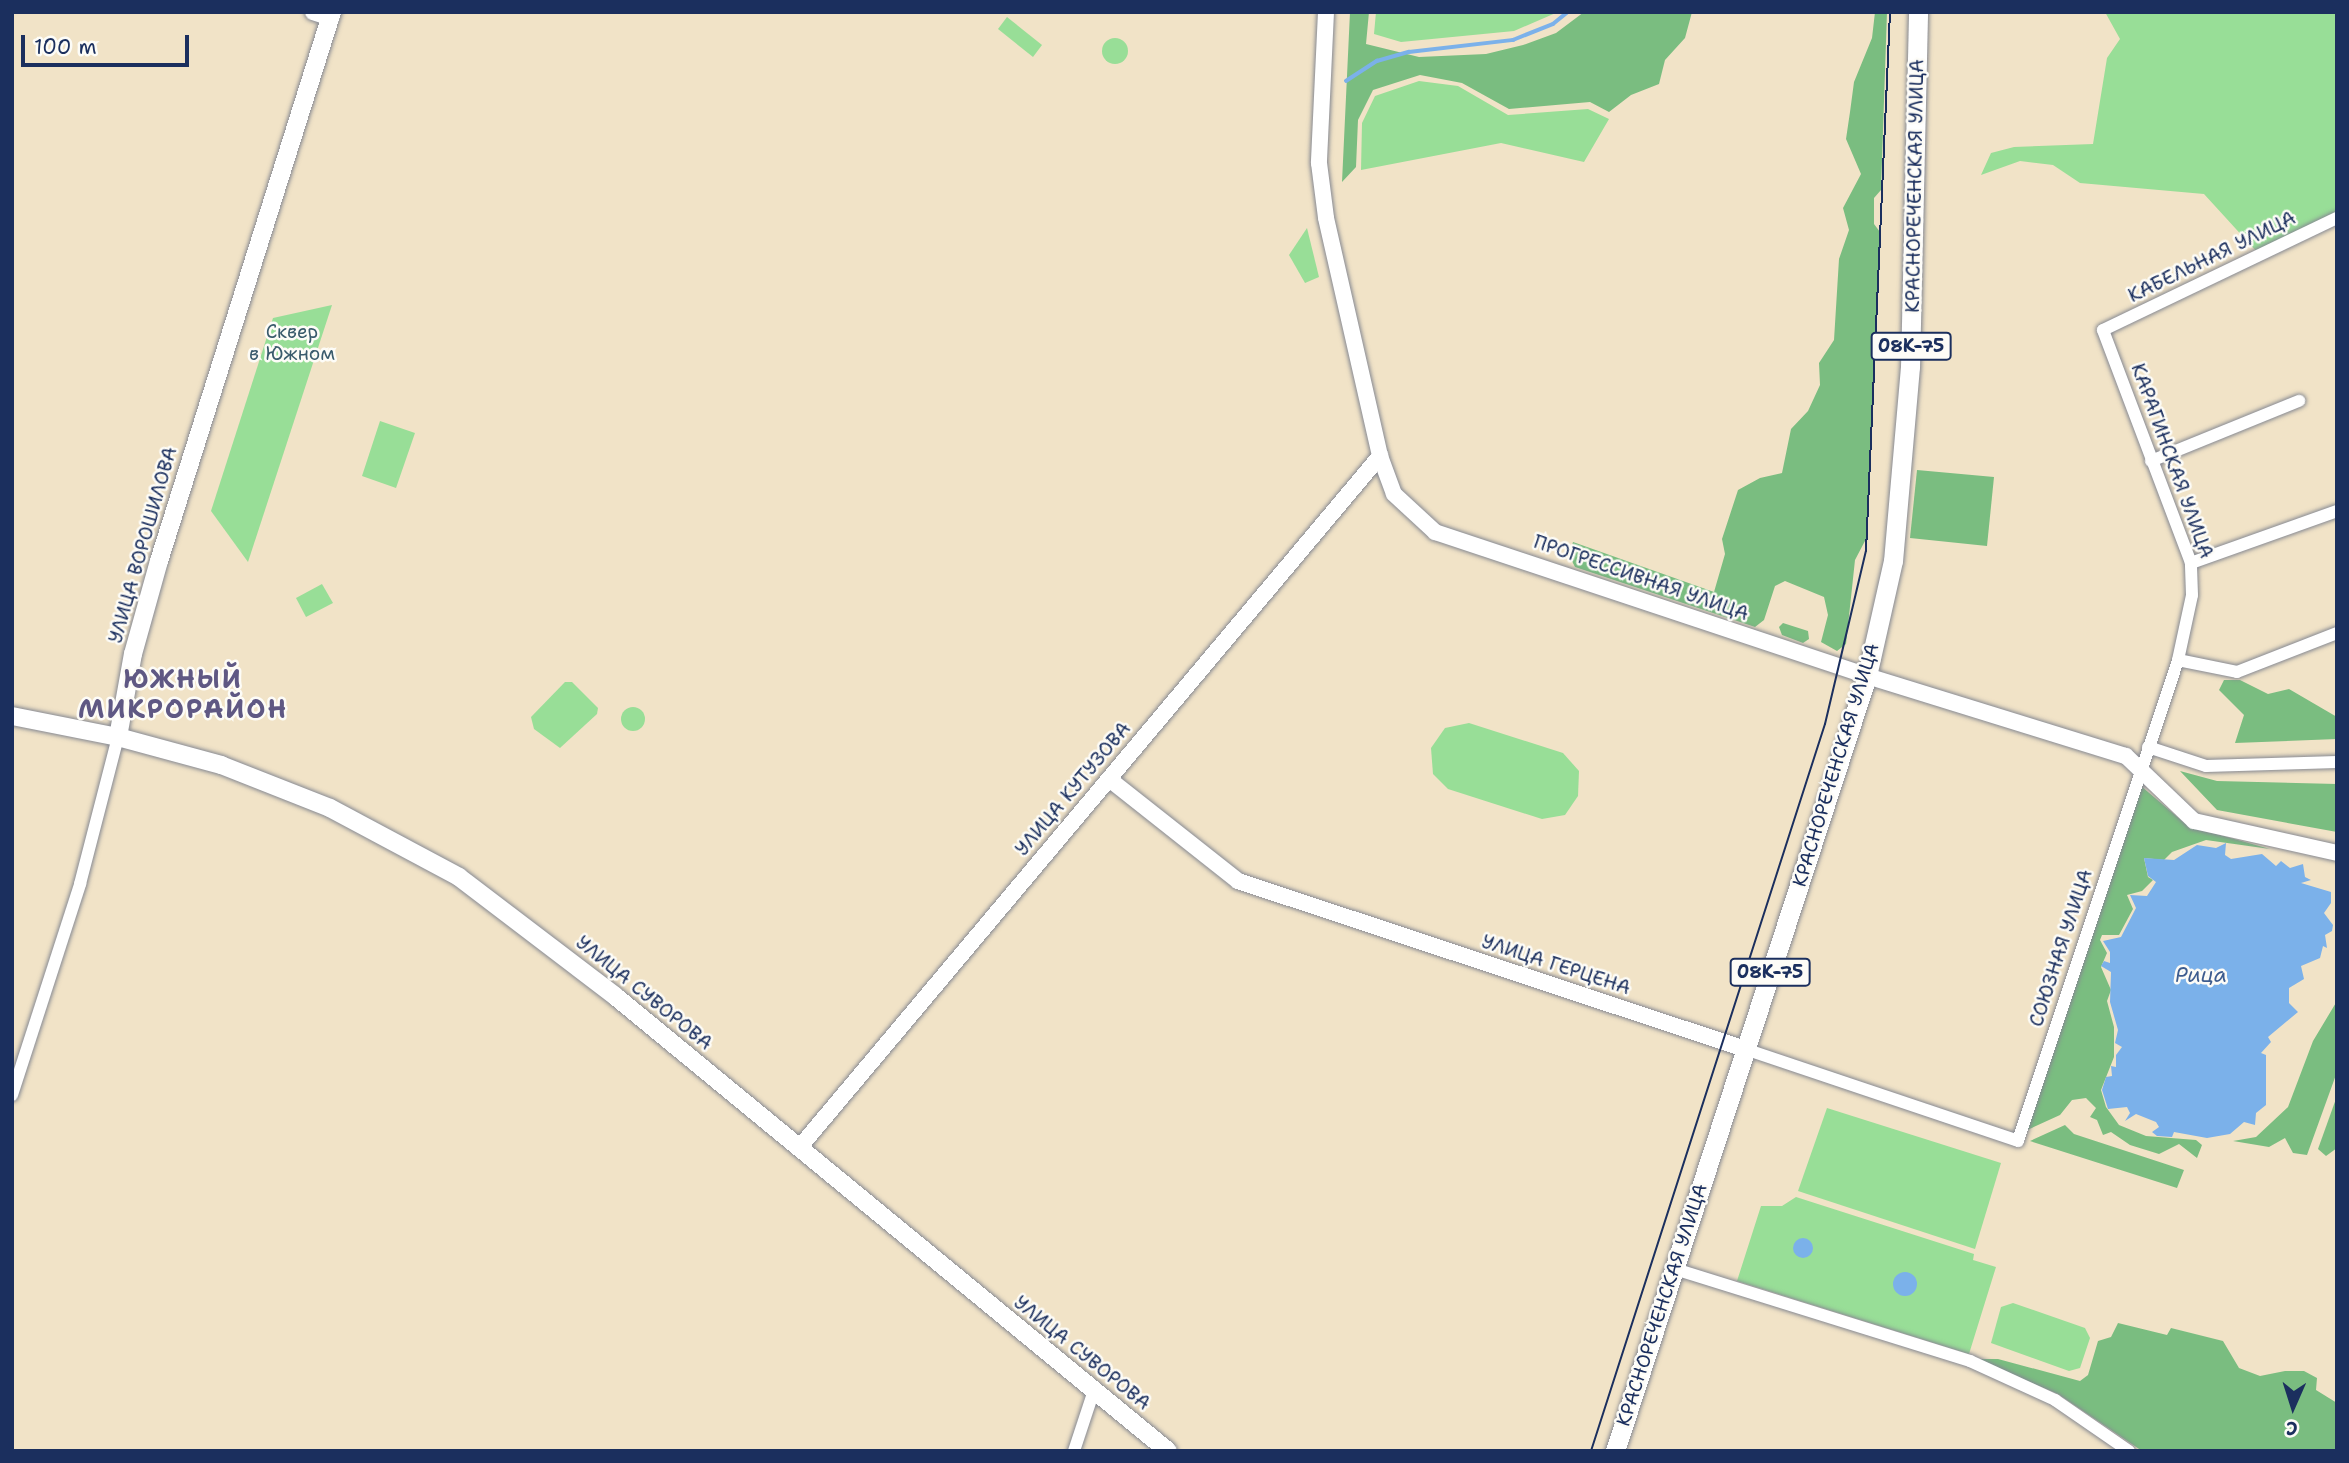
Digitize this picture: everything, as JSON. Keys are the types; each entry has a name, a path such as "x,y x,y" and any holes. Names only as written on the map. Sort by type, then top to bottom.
{"main road":[{"name":"КРАСНОРЕЧЕНСКАЯ УЛИЦА","path":"1615,1451 1867,676 1893,561 1905,455 1919,12"},
{"name":"УЛИЦА ВОРОШИЛОВА","path":"118,737 133,654 163,549 325,14"},
{"name":"УЛИЦА СУВОРОВА","path":"12,716 118,737 221,765 330,808 459,877 544,938 1168,1451"}],"street":[{"name":"ПРОГРЕССИВНАЯ УЛИЦА","path":"1326,12 1322,195 1380,456 1394,494 1435,532 1867,676 2126,756 2141,768 2165,798 2194,821 2337,853"},
{"name":"КАБЕЛЬНАЯ УЛИЦА","path":"2103,330 2337,218"},
{"name":"КАРАГИНСКАЯ УЛИЦА","path":"2103,330 2191,562 2192,595 2178,660 2141,768"},
{"path":"2151,461 2299,401"},
{"name":"УЛИЦА КУТУЗОВА","path":"799,1148 1380,456"},
{"path":"2191,562 2337,511"},
{"path":"2178,660 2237,672 2337,633"},
{"name":"УЛИЦА ВОРОШИЛОВА","path":"12,1095 80,884 118,737"},
{"path":"2148,747 2206,766 2337,762"},
{"name":"СОЮЗНАЯ УЛИЦА","path":"2018,1141 2141,768"},
{"name":"УЛИЦА ГЕРЦЕНА","path":"1109,779 1238,881 2018,1141"},
{"path":"1675,1269 1970,1362 2055,1400 2129,1451"},
{"path":"1074,1451 1094,1390"}],"green space":[{"path":"1350,12 1369,12 1366,44 1419,57 1486,54 1523,45 1556,33 1584,12 1692,12 1685,38 1665,60 1659,84 1631,95 1609,112 1590,102 1509,109 1462,83 1420,75 1373,90 1358,120 1356,167 1342,182"},
{"path":"1376,12 1558,12 1514,31 1401,42 1374,34"},
{"path":"1875,12 1887,12 1881,190 1874,198 1874,224 1880,232 1866,539 1855,560 1846,644 1837,651 1821,642 1828,615 1824,597 1785,581 1775,586 1764,620 1755,627 1575,567 1569,555 1573,542 1714,592 1725,554 1722,539 1738,490 1760,478 1782,473 1791,429 1808,411 1820,385 1819,363 1834,340 1839,259 1849,230 1843,208 1861,174 1846,139 1854,82 1872,38"},
{"path":"2105,12 2337,12 2337,214 2257,252 2204,194 2080,183 2053,165 2020,161 1981,175 1991,153 2014,147 2093,144 2107,58 2120,39"},
{"path":"1007,17 1042,45 1033,57 998,29"},
{"path":"1115,38 1124,42 1128,51 1124,60 1115,64 1106,60 1102,51 1106,42"},
{"path":"1419,81 1458,86 1508,115 1588,109 1609,119 1584,162 1501,143 1361,170 1362,123 1375,96"},
{"path":"1307,228 1319,277 1305,283 1289,255"},
{"name":"Сквер в Южном","path":"332,305 248,562 211,511 273,318"},
{"path":"380,421 415,433 396,488 362,476"},
{"path":"1917,470 1994,477 1987,546 1910,538"},
{"path":"322,584 333,603 306,617 296,598"},
{"path":"1783,623 1808,631 1809,639 1803,643 1782,635 1779,627"},
{"path":"2224,680 2240,680 2268,694 2289,689 2337,717 2337,739 2235,743 2244,715 2219,690"},
{"path":"565,682 572,682 598,708 597,714 560,748 534,729 531,717"},
{"path":"633,707 642,710 645,719 642,728 633,731 624,728 621,719 624,710"},
{"path":"1469,723 1563,753 1579,771 1578,796 1565,815 1542,819 1448,789 1433,774 1431,748 1445,728"},
{"path":"2180,771 2217,781 2337,784 2337,832 2217,810"},
{"path":"2141,786 2188,826 2270,849 2206,840 2172,852 2164,860 2144,858 2148,877 2153,880 2142,891 2127,895 2133,909 2119,935 2102,935 2100,940 2107,953 2101,967 2111,990 2107,1001 2114,1027 2114,1057 2101,1090 2106,1107 2119,1125 2146,1136 2196,1140 2202,1145 2197,1158 2179,1144 2159,1154 2130,1145 2111,1132 2103,1135 2097,1120 2090,1117 2096,1108 2086,1098 2072,1100 2060,1115 2025,1131"},
{"path":"2337,1001 2337,1072 2307,1155 2293,1153 2285,1138 2269,1147 2233,1141 2256,1137 2288,1107 2313,1041"},
{"path":"2337,1096 2337,1148 2326,1156 2318,1149"},
{"path":"1827,1108 2001,1163 1975,1249 1798,1191"},
{"path":"2065,1125 2074,1134 2184,1170 2177,1188 2030,1141"},
{"path":"1796,1197 1974,1254 1973,1260 1996,1267 1969,1354 1737,1281 1761,1206 1782,1206"},
{"path":"2013,1303 2085,1328 2090,1338 2080,1368 2069,1371 1991,1343 2001,1307"},
{"path":"2118,1323 2167,1335 2171,1328 2223,1341 2239,1368 2260,1376 2285,1371 2304,1371 2317,1378 2316,1390 2337,1403 2337,1451 2142,1451 2058,1394 1975,1359 1998,1359 2080,1381 2088,1375 2098,1341 2111,1337"}],"water":[{"name":"Рица","path":"2226,843 2225,855 2231,859 2262,854 2276,866 2281,861 2290,868 2303,864 2305,877 2311,880 2301,883 2331,892 2331,903 2324,913 2333,925 2332,931 2325,935 2327,948 2323,946 2320,958 2301,966 2304,979 2289,988 2289,1003 2298,1012 2268,1037 2271,1042 2261,1053 2266,1055 2266,1105 2256,1113 2255,1125 2244,1122 2230,1134 2207,1138 2174,1132 2172,1137 2157,1136 2152,1132 2159,1127 2156,1122 2136,1114 2125,1121 2130,1113 2127,1107 2108,1109 2102,1090 2106,1077 2112,1076 2111,1066 2116,1067 2116,1055 2122,1047 2115,1043 2118,1030 2110,1002 2111,972 2101,966 2104,961 2110,963 2110,952 2103,941 2121,937 2136,908 2130,895 2147,896 2156,882 2148,876 2144,858 2174,860 2197,845 2216,848"},
{"path":"1799,1238 1807,1238 1813,1248 1807,1258 1799,1258 1793,1252 1793,1244"},
{"path":"1905,1272 1913,1276 1917,1284 1913,1292 1905,1296 1897,1292 1893,1284 1897,1276"}],"waterway":[{"path":"1346,81 1377,61 1409,52 1513,40 1553,24 1568,12"}],"tram line":[{"path":"1591,1451 1825,724 1866,551 1890,12"}],"district":[{"name":"ЮЖНЫЙ МИКРОРАЙОН","path":"183,694"}]}
